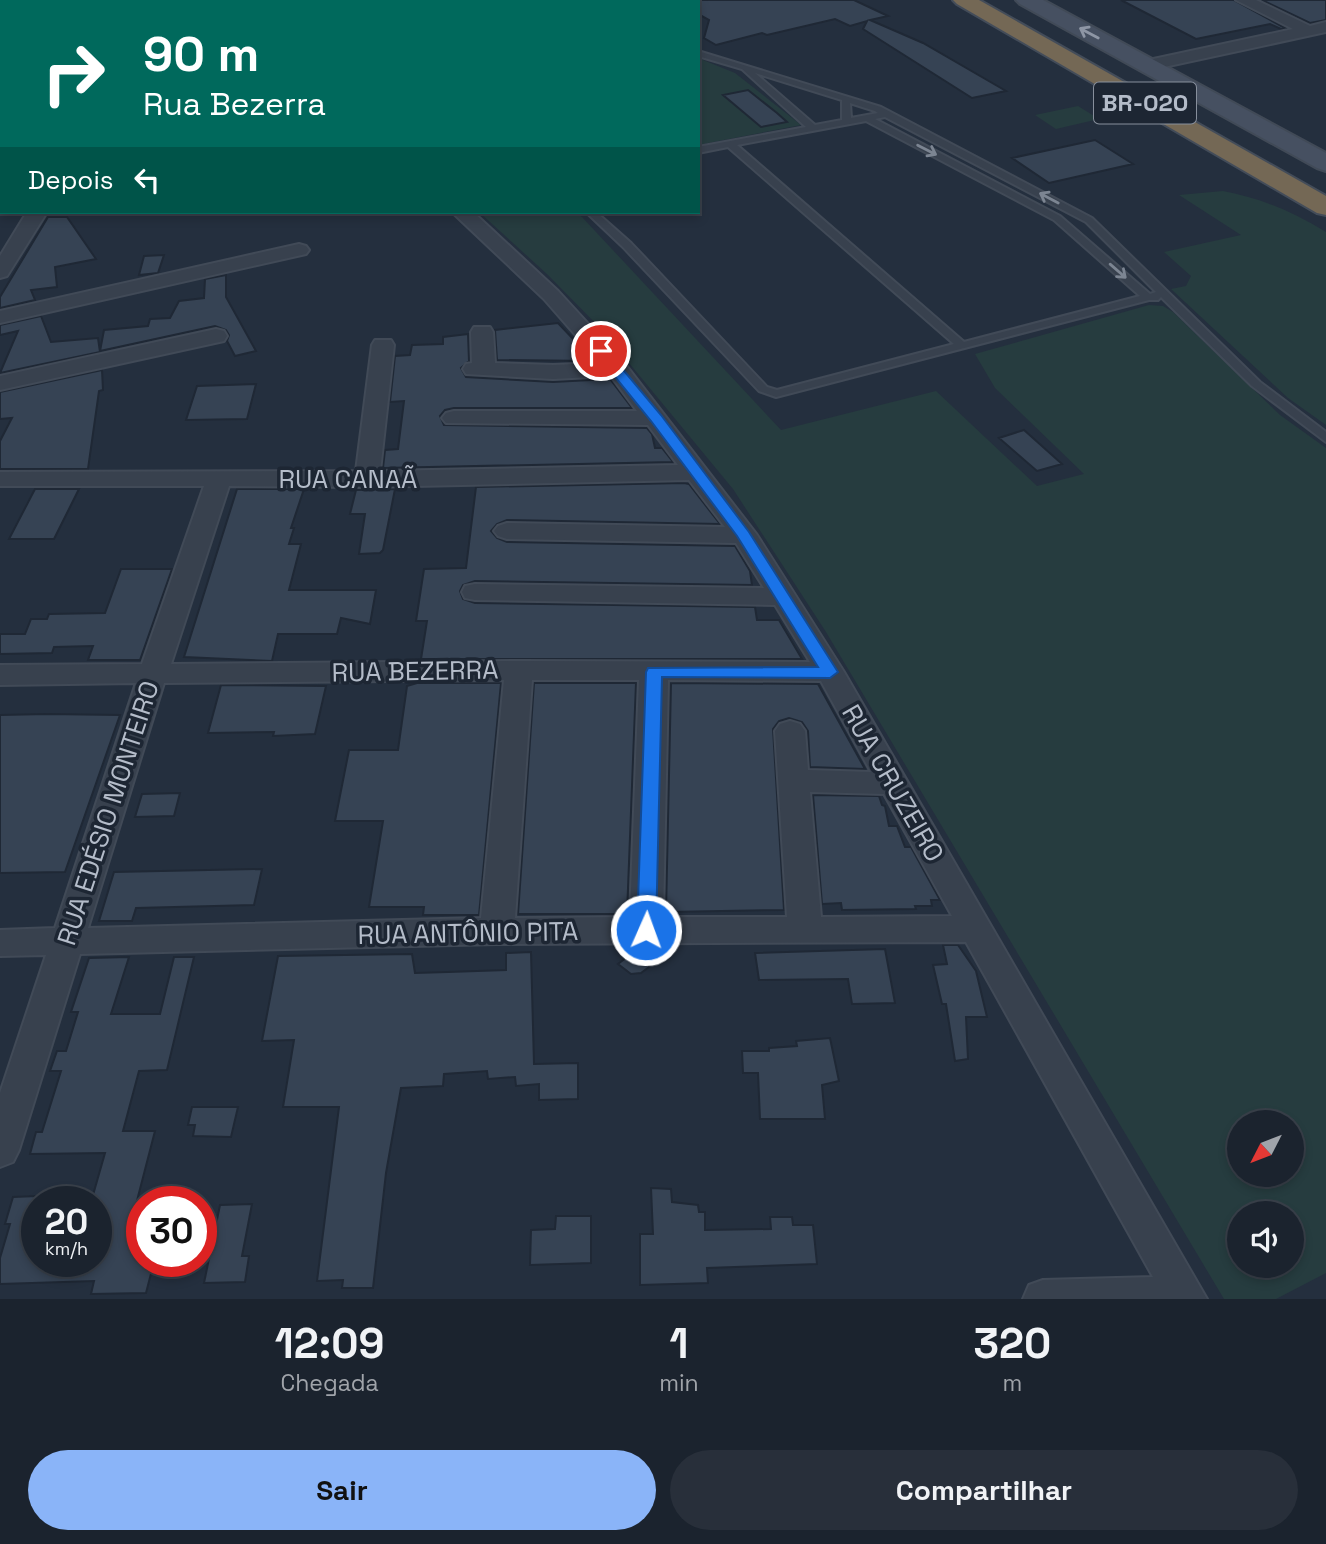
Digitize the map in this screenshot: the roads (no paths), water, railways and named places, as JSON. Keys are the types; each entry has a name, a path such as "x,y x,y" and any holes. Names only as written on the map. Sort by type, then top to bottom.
{"highway":[{"name":"BR-020","path":"964,0 1326,207"},
{"name":"BR-020","path":"991,0 1326,189"}],"street":[{"path":"1027,0 1326,163"},
{"path":"1244,0 1309,31"},
{"path":"1150,65 1326,27"},
{"name":"RUA CRUZEIRO","path":"463,214 551,295 617,369 744,535 830,672 1186,1298"},
{"path":"0,231 32,220"},
{"path":"0,272 32,220"},
{"path":"0,317 299,250"},
{"path":"482,332 479,370 553,372 617,369"},
{"path":"0,383 216,336"},
{"path":"367,480 383,345"},
{"path":"454,418 656,418"},
{"name":"RUA CANAÃ","path":"0,479 367,480 695,472"},
{"name":"RUA EDÉSIO MONTEIRO","path":"0,1150 65,942 219,478"},
{"path":"507,531 744,535"},
{"path":"475,593 782,597"},
{"path":"497,931 519,670"},
{"name":"RUA BEZERRA","path":"0,675 519,670 830,672"},
{"path":"646,930 654,672"},
{"path":"790,731 805,930"},
{"path":"794,781 894,783"},
{"name":"RUA ANTÔNIO PITA","path":"0,943 497,931 978,929"},
{"path":"1043,1299 1186,1298"}],"lane":[{"path":"700,54 886,114 1089,219 1256,384 1326,438"},
{"path":"740,65 814,128"},
{"path":"846,100 847,122"},
{"path":"700,150 886,114"},
{"path":"867,118 1057,218 1146,296 1175,304"},
{"path":"730,144 960,344"},
{"path":"593,214 627,244 768,393 784,393 960,344 1164,293"}]}
